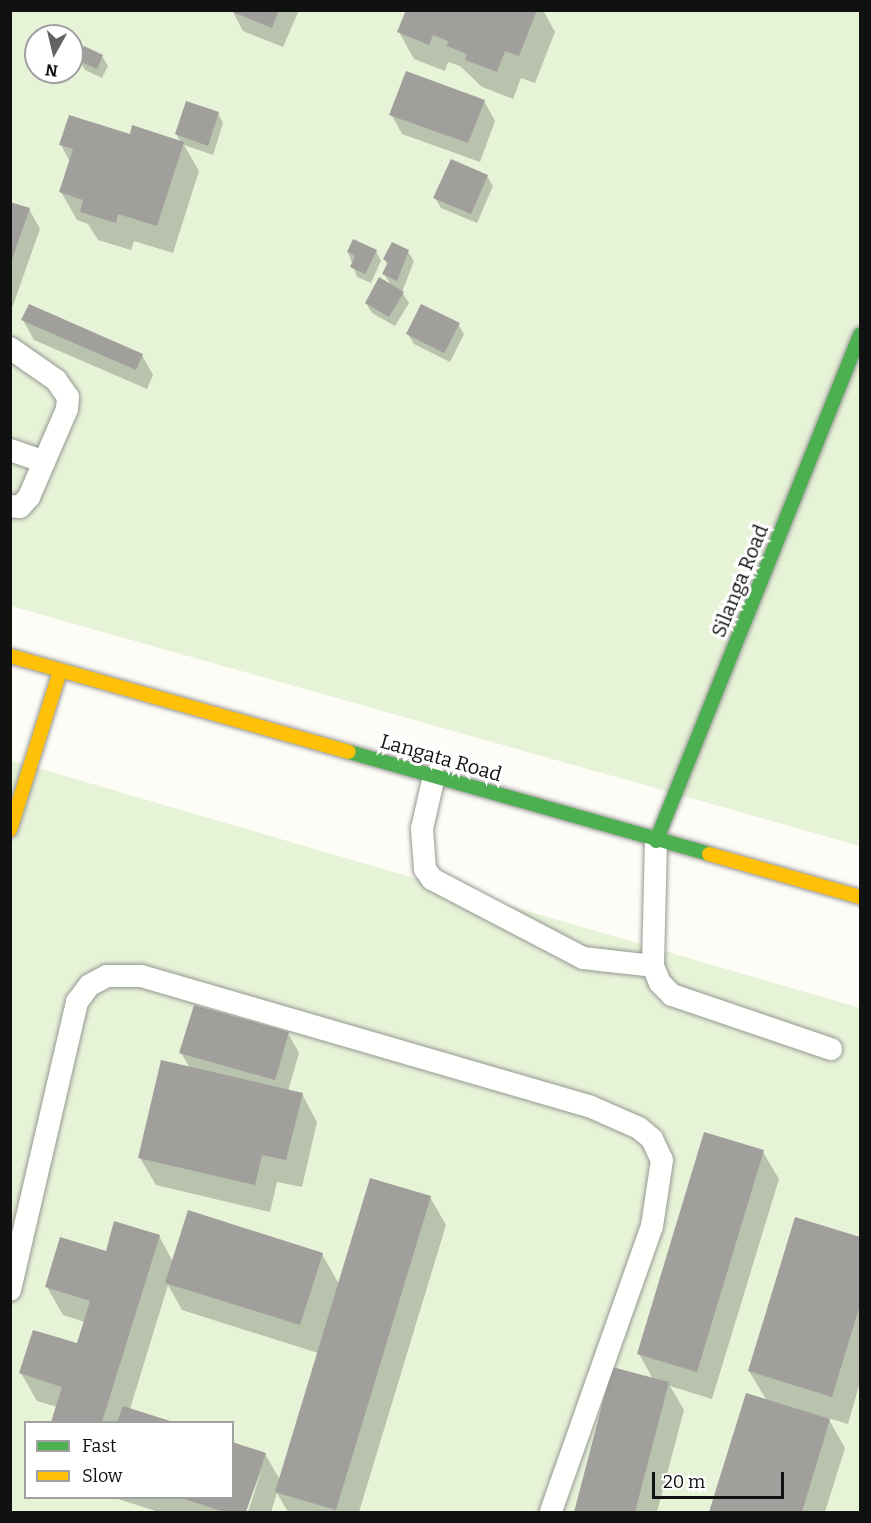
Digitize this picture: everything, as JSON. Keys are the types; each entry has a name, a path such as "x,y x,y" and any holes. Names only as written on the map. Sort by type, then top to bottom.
{"main road":[{"name":"Silanga Road","path":"656,840 861,335"},
{"name":"Langata Road","path":"10,656 861,897"},
{"path":"10,830 60,671"}],"lane":[{"path":"10,348 56,380 68,397 67,409 25,504 10,506"},
{"path":"10,450 44,462"},
{"path":"434,776 422,829 425,869 432,879 583,958 653,966"},
{"path":"656,840 653,966 660,983 672,995 831,1049"},
{"path":"10,1290 77,1002 90,985 107,976 141,976 589,1106 639,1128 652,1139 662,1160 652,1226 551,1512"}],"green space":[{"path":"10,11 860,11 860,846 11,606"},
{"path":"10,760 860,1008 860,1512 11,1512"}],"building":[{"path":"228,10 279,10 272,28"},
{"path":"406,10 537,10 519,56 505,51 497,72 465,60 467,54 447,46 448,41 433,35 429,45 397,32"},
{"path":"84,46 103,55 97,69 84,63"},
{"path":"406,71 485,100 468,143 389,115"},
{"path":"186,101 219,112 208,146 175,134"},
{"path":"69,115 130,134 132,125 184,142 157,226 118,214 116,223 80,212 83,200 59,192 73,149 59,145"},
{"path":"451,159 488,175 471,214 433,198"},
{"path":"10,202 30,208 11,262 10,262"},
{"path":"353,239 377,250 365,274 350,267 355,256 347,252"},
{"path":"392,242 409,250 397,281 382,274 388,262 383,259"},
{"path":"379,277 404,292 389,317 365,303"},
{"path":"29,304 143,354 136,370 21,320"},
{"path":"421,304 460,323 444,353 406,334"},
{"path":"194,1005 289,1032 275,1080 179,1053"},
{"path":"161,1060 303,1093 286,1160 262,1155 255,1185 138,1158"},
{"path":"704,1132 764,1150 697,1372 637,1354"},
{"path":"370,1178 431,1196 336,1510 275,1492"},
{"path":"188,1210 323,1253 300,1325 165,1283"},
{"path":"795,1217 860,1237 860,1305 832,1397 748,1371"},
{"path":"114,1221 160,1235 102,1421 51,1421 62,1387 19,1373 33,1330 77,1343 90,1301 45,1287 60,1237 106,1251"},
{"path":"612,1367 669,1382 635,1512 574,1512"},
{"path":"746,1393 830,1419 802,1512 709,1512"},
{"path":"123,1406 170,1421 117,1421"},
{"path":"234,1443 266,1453 246,1512 225,1512 184,1499 234,1499"}],"traffic: fast":[{"path":"656,841 860,335"},
{"path":"349,752 709,854"}],"traffic: slow":[{"path":"10,656 349,752"},
{"path":"10,830 60,671"},
{"path":"709,854 860,897"}]}
